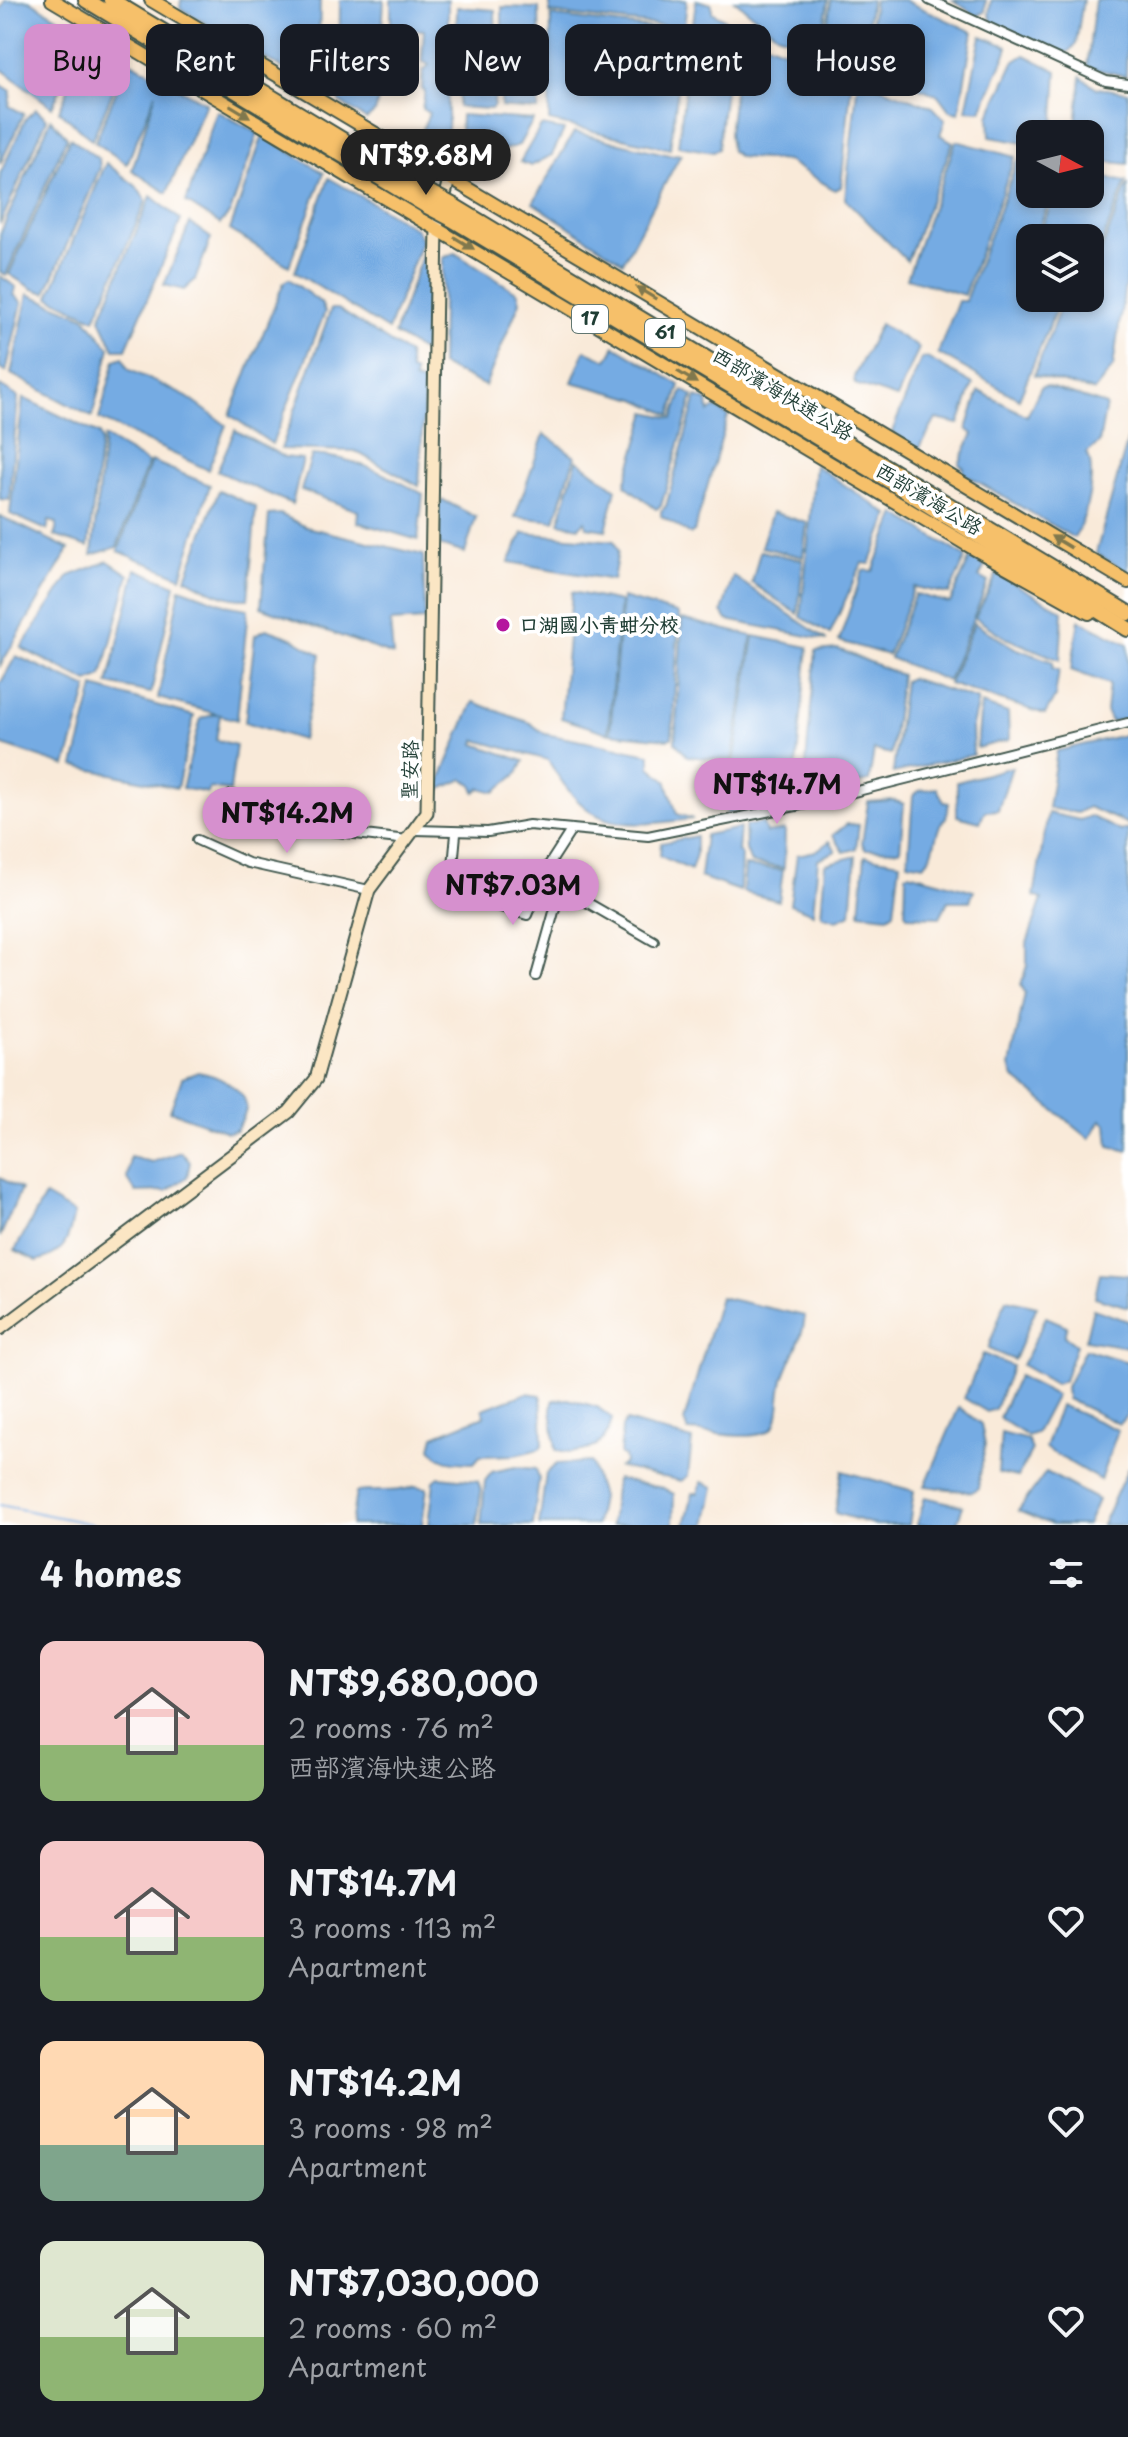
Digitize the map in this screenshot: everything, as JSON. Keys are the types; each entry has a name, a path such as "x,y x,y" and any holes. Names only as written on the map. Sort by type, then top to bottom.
{"highway":[{"name":"西部濱海快速公路","path":"86,0 452,212 1128,613"},
{"name":"西部濱海快速公路","path":"111,0 429,199"},
{"name":"西部濱海快速公路","path":"874,463 1127,634"}],"main road":[{"name":"西部濱海公路","path":"52,0 966,544 1127,634"},
{"name":"西部濱海公路","path":"151,0 450,175 1128,582"}],"street":[{"path":"929,0 1106,81 1128,84"},
{"name":"聖安路","path":"0,1329 289,1112 316,1079 369,890 427,812 437,227 450,175"},
{"path":"416,830 456,834 529,825 648,836 806,804 1128,723"},
{"path":"231,795 264,800 303,821 330,831 407,840"},
{"path":"448,895 471,898 527,915 540,882 572,829"},
{"path":"456,834 451,887 486,878 540,882 561,887 654,941"},
{"path":"197,840 248,863 369,890"},
{"path":"536,976 561,887"}],"water":[{"path":"5,0 29,0 68,24 24,24 24,86 0,68 0,11"},
{"path":"181,0 320,0 319,24 280,24 280,67 264,58 264,24 207,24 180,8"},
{"path":"340,0 384,0 383,24 340,24"},
{"path":"391,0 448,0 448,24 435,24 435,96 448,96 448,148 425,142 422,131 429,113 422,109 425,91 422,90 423,72 429,65 422,61 424,30 419,30 419,24 391,24"},
{"path":"550,0 687,0 684,24 648,24 550,13"},
{"path":"696,0 712,4 712,12 730,24 693,24"},
{"path":"734,0 828,0 825,24 787,24 787,38 771,29 771,24 764,24"},
{"path":"831,0 871,0 867,24 827,24"},
{"path":"874,0 904,0 973,32 959,113 950,111 938,95 925,90 925,24 871,24"},
{"path":"953,0 986,0 985,12 977,16"},
{"path":"991,0 1083,0 1076,44 1067,53 1057,52 993,24 989,14"},
{"path":"1095,0 1128,0 1126,76 1087,67"},
{"path":"457,7 495,10 495,24 457,24"},
{"path":"502,7 539,8 539,24 502,24"},
{"path":"551,16 618,24 565,24 565,96 677,96 670,149 549,121"},
{"path":"981,36 1007,46 1007,51 981,111 966,110"},
{"path":"771,45 787,51 787,96 850,96 841,187 835,190 787,161 739,157 731,151 729,133 734,96 771,96"},
{"path":"1025,55 1057,71 1054,120 1016,120 1016,142 990,137 989,116 1014,62"},
{"path":"130,62 146,70 146,96 155,96 127,164 95,142 114,96 130,96"},
{"path":"1081,77 1097,88 1128,92 1128,164 1104,161 1104,120 1076,120"},
{"path":"0,84 11,91 9,106 24,114 0,164"},
{"path":"37,96 57,96 52,107"},
{"path":"65,96 111,96 92,140 59,111"},
{"path":"155,96 193,96 206,103 167,193 132,170"},
{"path":"339,96 378,96 375,112 366,119 339,102"},
{"path":"459,96 494,96 491,109 458,107"},
{"path":"502,96 538,96 538,110 501,107"},
{"path":"684,96 724,96 718,149 713,152 678,146"},
{"path":"856,96 904,96 933,107 945,120 940,135 953,142 907,261 845,199"},
{"path":"36,109 47,119 0,224 0,174 26,118"},
{"path":"217,111 258,133 230,213 220,224 186,202"},
{"path":"461,115 533,120 519,145 499,152 460,138"},
{"path":"51,119 67,137 6,275 0,272 0,234"},
{"path":"541,126 564,130 552,155 531,166 520,162"},
{"path":"574,132 670,155 681,154 623,262 533,203"},
{"path":"263,135 324,173 289,266 230,230"},
{"path":"70,138 99,159 100,168 46,293 9,274"},
{"path":"956,141 1015,157 964,295 907,278"},
{"path":"106,163 136,186 146,201 95,319 49,297"},
{"path":"1016,165 1016,208 1047,208 1040,224 1016,224 1016,312 1055,312 1019,399 938,353 958,301 965,301"},
{"path":"329,178 415,228 422,240 388,330 295,272"},
{"path":"1104,178 1126,182 1104,237 1104,224 1043,224 1050,208 1104,208"},
{"path":"1128,184 1128,265 1113,367 1094,391 1034,375 1059,312 1104,312 1104,244"},
{"path":"151,196 181,220 126,349 114,349 100,319"},
{"path":"190,223 211,238 195,280 184,290 164,285"},
{"path":"428,239 429,355 394,334"},
{"path":"455,253 518,293 520,302 485,386 441,365 443,258"},
{"path":"0,276 16,287 14,295 22,302 6,372 0,369"},
{"path":"289,279 321,303 325,312 272,444 230,415 284,282"},
{"path":"28,294 85,317 110,348 92,417 11,374"},
{"path":"331,309 338,309 408,354 410,371 415,372 414,380 425,383 419,486 355,451 281,449"},
{"path":"880,324 919,348 897,398 855,384 854,377"},
{"path":"615,346 680,385 671,415 636,399 572,382 585,350 607,360"},
{"path":"123,357 128,369 187,397 226,425 208,470 99,419 115,360"},
{"path":"927,358 973,384 959,424 936,419 919,449 892,432 921,359"},
{"path":"0,386 18,397 9,500 0,499"},
{"path":"1041,387 1106,405 1099,443 1087,453 1091,472 1089,496 1074,538 963,473 964,468 959,464 973,434 967,429 979,391 1027,416"},
{"path":"683,390 693,396 661,506 656,509 625,485 647,412 673,418"},
{"path":"696,397 707,401 709,412 716,408 728,416 694,532 690,534 661,516 661,511 666,506"},
{"path":"23,398 99,434 101,441 88,547 55,536 57,523 49,521 47,530 10,514"},
{"path":"235,430 284,457 303,459 292,504 217,471"},
{"path":"544,434 575,456 555,521 515,517"},
{"path":"104,437 148,463 117,547 92,555"},
{"path":"1128,439 1128,572 1096,553"},
{"path":"312,455 356,463 423,494 418,540 357,522 358,511 301,490"},
{"path":"577,460 616,489 606,530 587,527 585,521 579,527 559,523"},
{"path":"151,461 210,485 181,577 118,551"},
{"path":"815,465 889,515 870,564 862,563 830,634 801,617"},
{"path":"219,490 256,507 248,599 223,596 186,578"},
{"path":"443,500 476,517 465,553 439,545 439,503"},
{"path":"772,512 807,523 803,557 761,547"},
{"path":"280,514 306,527 423,555 425,620 390,622 393,655 261,607 269,515"},
{"path":"896,514 966,557 949,594 914,587 888,655 839,641 863,570 873,571"},
{"path":"0,516 69,549 0,666"},
{"path":"523,533 614,541 618,551 613,580 509,562"},
{"path":"760,551 803,560 798,614 752,583"},
{"path":"970,558 985,566 979,577 988,582 948,681 890,658 915,594 950,603"},
{"path":"108,561 129,575 102,676 88,682 21,648 69,576"},
{"path":"136,569 175,585 151,693 108,684"},
{"path":"997,574 1063,611 1060,660 1006,638 975,618"},
{"path":"733,576 827,640 727,620 722,612"},
{"path":"180,588 230,606 248,609 237,720 220,715 216,740 236,745 230,791 209,788 208,793 182,788 201,718 217,714 158,698"},
{"path":"572,592 620,602 608,733 561,718"},
{"path":"622,598 679,616 672,738 610,733"},
{"path":"682,619 752,636 732,761 687,756 675,742"},
{"path":"1079,620 1128,644 1128,718 1111,722 1106,711 1109,684 1071,670"},
{"path":"974,623 1015,648 1053,662 1052,668 1059,670 1055,697 1045,714 949,684"},
{"path":"266,629 292,638 321,655 302,740 245,722 255,635"},
{"path":"754,636 808,647 793,798 726,815"},
{"path":"838,649 901,675 891,754 874,750 869,781 809,794 804,786 816,651"},
{"path":"16,656 88,688 66,766 0,744 0,684"},
{"path":"910,678 978,700 972,726 973,755 893,773 904,681"},
{"path":"94,687 194,716 177,788 74,766"},
{"path":"473,702 530,723 545,734 650,754 650,767 666,780 677,814 693,819 644,824 608,820 578,800 548,760 476,740 475,744 524,761 518,773 495,792 480,788 475,792 472,784 463,779 435,792"},
{"path":"981,704 1008,713 1009,740 977,748"},
{"path":"1128,734 1128,824 1088,807 1077,813 1048,808 1057,751"},
{"path":"1012,767 998,810 985,811 980,822 957,816 957,782"},
{"path":"937,788 944,802 949,803 946,818 928,861 923,865 908,862 913,796 919,791"},
{"path":"893,800 904,804 900,850 865,849 862,843 868,802"},
{"path":"1048,813 1080,820 1090,816 1120,831 1128,829 1128,1151 1109,1146 1107,1125 1101,1120 1090,1139 1014,1078 1010,1066 1025,993 1021,985 1027,965 1027,943 1042,899 1034,896"},
{"path":"763,823 766,833 785,830 784,868 751,863 746,850 745,826"},
{"path":"847,824 859,825 856,849 844,852 833,835"},
{"path":"740,828 740,891 700,877 705,835"},
{"path":"696,836 696,854 691,870 660,856 661,843"},
{"path":"830,841 836,851 818,859 813,913 790,904 797,855 816,851"},
{"path":"856,856 851,914 837,920 821,915 825,864"},
{"path":"865,856 900,862 894,912 888,916 860,913"},
{"path":"745,866 783,870 779,901 743,892"},
{"path":"909,873 974,891 970,901 948,901 940,917 908,916 905,912 906,875"},
{"path":"198,1072 227,1082 244,1098 245,1112 236,1130 227,1132 170,1111 182,1078"},
{"path":"181,1152 190,1162 187,1177 167,1191 136,1192 127,1179 130,1157 152,1162"},
{"path":"0,1178 21,1189 0,1237"},
{"path":"45,1196 74,1213 70,1231 60,1250 37,1261 15,1250"},
{"path":"1100,1273 1128,1275 1128,1307 1095,1297"},
{"path":"720,1297 805,1316 799,1341 783,1380 776,1423 761,1434 736,1436 688,1431 684,1421"},
{"path":"1006,1299 1037,1306 1014,1360 988,1349"},
{"path":"1093,1309 1128,1321 1128,1347 1085,1340"},
{"path":"1046,1317 1067,1326 1064,1336 1076,1345 1064,1381 1055,1384 1022,1365"},
{"path":"1085,1349 1128,1362 1128,1414 1119,1424 1067,1399 1066,1387"},
{"path":"983,1354 1012,1366 995,1409 987,1412 964,1398"},
{"path":"1018,1376 1056,1395 1036,1433 1027,1436 999,1418"},
{"path":"527,1393 541,1395 543,1443 540,1449 515,1455 480,1456 474,1463 444,1460 431,1448 434,1436 484,1416 483,1409"},
{"path":"568,1399 597,1407 612,1418 605,1436 593,1448 576,1452 556,1450 551,1408 554,1400"},
{"path":"1060,1405 1118,1430 1100,1480 1045,1448"},
{"path":"959,1407 981,1424 985,1445 978,1488 971,1492 925,1486"},
{"path":"627,1421 692,1440 688,1476 681,1481 619,1467 625,1463 624,1456 620,1455 622,1427"},
{"path":"1001,1433 1028,1440 1032,1450 1018,1477 998,1473"},
{"path":"591,1462 601,1497 596,1525 539,1525 546,1473 557,1464"},
{"path":"515,1467 536,1469 539,1479 533,1525 481,1525 485,1481 492,1472"},
{"path":"1128,1468 1128,1525 1102,1525"},
{"path":"842,1471 914,1491 909,1525 876,1525 835,1513"},
{"path":"1046,1472 1098,1500 1087,1525 1052,1525 1018,1511"},
{"path":"439,1477 478,1481 481,1491 477,1525 429,1525 434,1481"},
{"path":"616,1479 663,1488 674,1494 673,1525 611,1525"},
{"path":"702,1482 714,1487 706,1525 685,1525 693,1493 698,1493"},
{"path":"415,1486 427,1488 422,1525 351,1525 356,1492 401,1490"},
{"path":"925,1497 963,1506 956,1525 917,1525"}],"waterway":[{"path":"0,1505 97,1525"}],"place":[{"name":"口湖國小青蚶分校","path":"503,625"}]}
